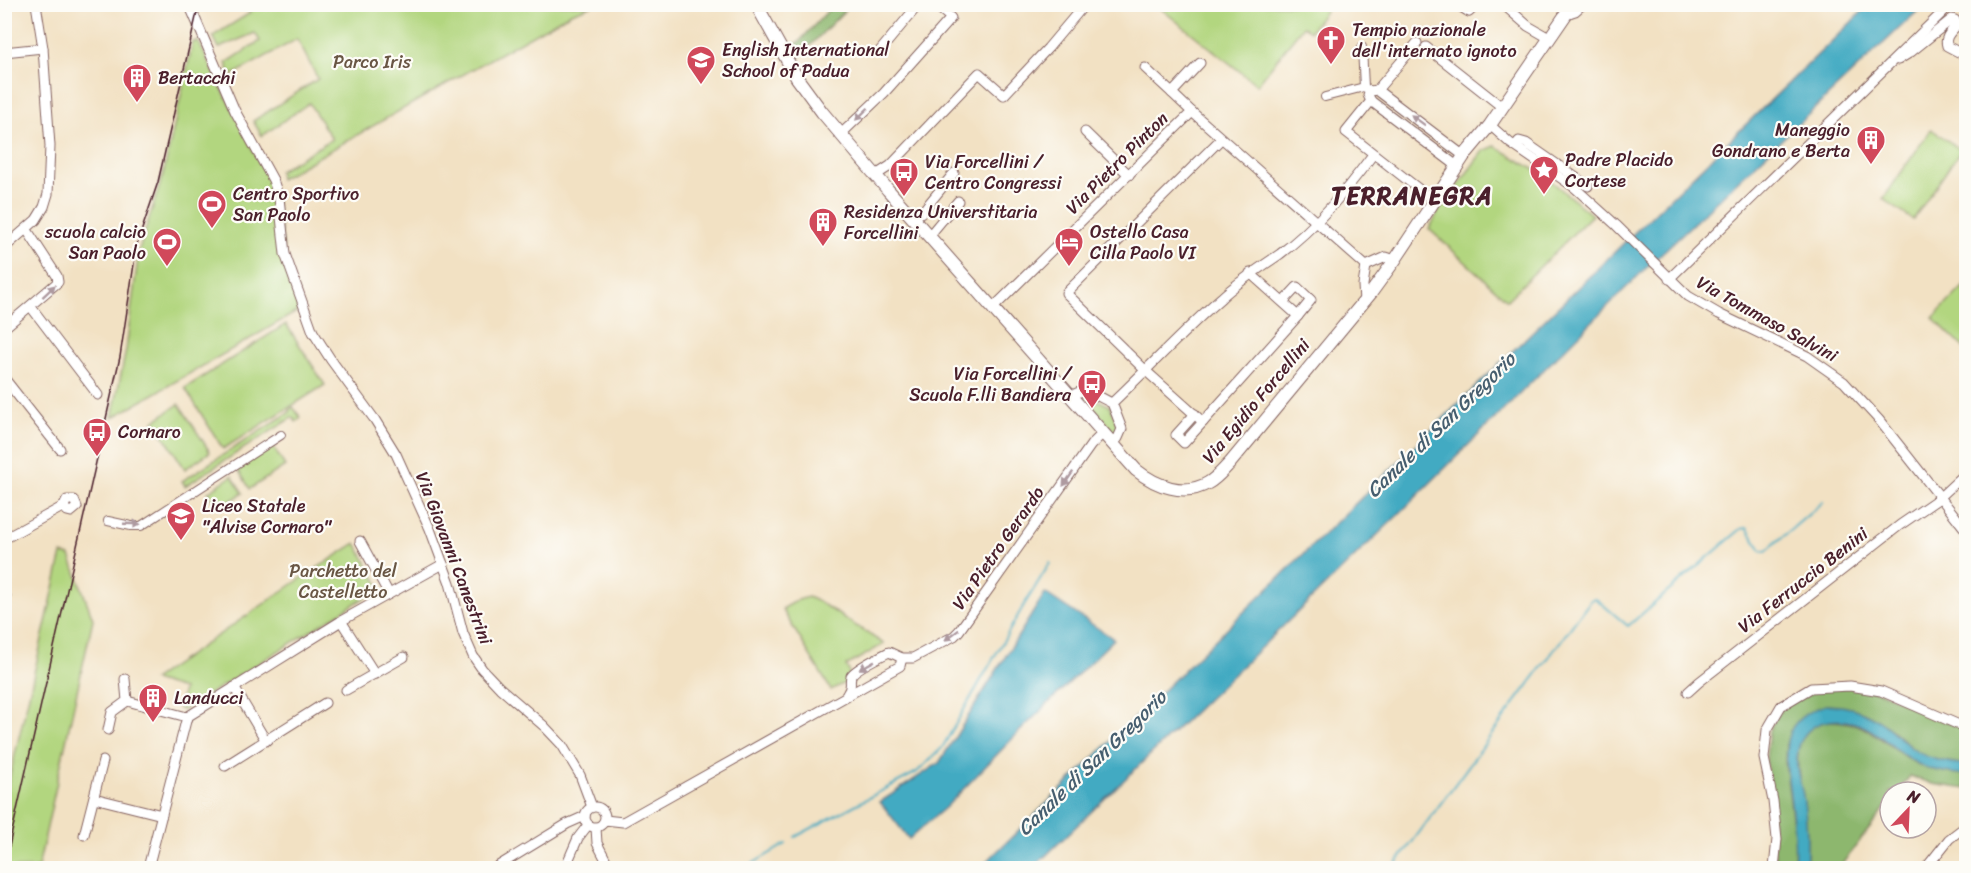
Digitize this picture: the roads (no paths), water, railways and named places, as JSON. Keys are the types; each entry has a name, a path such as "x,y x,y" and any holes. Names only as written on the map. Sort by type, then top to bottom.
{"street":[{"path":"4,248 36,220 44,207 49,183 50,146 43,48 36,4"},
{"name":"Via Giovanni Canestrini","path":"189,4 235,111 273,180 279,198 285,254 313,332 390,443 430,529 443,564 463,633 473,656 500,687 562,745 580,775 592,807 604,811 605,820"},
{"name":"Via Egidio Forcellini","path":"756,4 797,78 841,134 913,218 1136,470 1164,487 1182,489 1208,483 1230,463 1364,302 1461,161 1528,72 1570,9"},
{"path":"879,52 919,4"},
{"path":"841,134 884,93 951,18 934,4"},
{"path":"876,175 890,166 979,73 1004,95 1085,4"},
{"path":"1456,4 1469,12 1477,4"},
{"path":"1503,4 1528,26 1549,38"},
{"path":"1570,9 1575,11 1583,4"},
{"path":"1667,277 1951,4"},
{"path":"1892,62 1902,59 1952,19 1957,25 1947,36 1947,46 1966,56"},
{"path":"1417,43 1371,92 1346,132 1372,156 1434,201"},
{"path":"1362,47 1371,92 1461,161"},
{"path":"1426,47 1502,107"},
{"path":"4,52 43,48"},
{"name":"Via Pietro Pinton","path":"1172,93 1200,63"},
{"name":"Via Pietro Pinton","path":"993,308 1192,112 1145,68"},
{"path":"1325,98 1371,92"},
{"path":"1192,112 1366,266"},
{"path":"1490,125 1515,146 1519,141 1526,143 1588,186"},
{"path":"1085,132 1129,175"},
{"path":"1203,422 1146,371 1066,293 1221,139"},
{"name":"Via Tommaso Salvini","path":"1515,146 1574,187 1688,296 1704,306 1793,348 1828,369 1865,404 1966,530"},
{"path":"1112,404 1220,298 1250,273 1281,253 1316,223 1341,196 1372,156"},
{"path":"913,218 922,212 954,173"},
{"path":"929,236 958,201"},
{"path":"4,328 56,286 58,279 27,230"},
{"path":"1366,266 1386,257 1395,260"},
{"path":"1364,302 1363,285 1366,266"},
{"path":"1250,273 1298,316"},
{"path":"1195,414 1176,435 1184,443 1311,300 1297,287 1283,302"},
{"path":"31,307 100,397"},
{"path":"4,378 60,448"},
{"path":"1072,396 1078,391 1086,391 1112,404 1122,429 1122,433 1113,444"},
{"name":"Via Pietro Gerardo","path":"605,820 623,822 853,690 900,666 906,658 954,636 1091,445 1104,433"},
{"path":"108,521 141,526 281,435"},
{"name":"Via Ferruccio Benini","path":"1688,692 1900,525 1941,497 1966,473"},
{"path":"4,539 64,506"},
{"path":"360,541 389,594"},
{"path":"147,868 187,717 341,621 443,564"},
{"path":"341,621 375,674"},
{"name":"Via Pietro Gerardo","path":"853,690 851,676 855,671 889,652 906,658"},
{"path":"346,690 404,657"},
{"path":"125,679 126,701"},
{"path":"1774,868 1777,839 1773,801 1764,758 1767,730 1781,706 1811,688 1850,686 1881,691 1966,728"},
{"path":"234,687 266,741"},
{"path":"126,701 187,717"},
{"path":"108,730 112,712 126,701"},
{"path":"225,766 325,703"},
{"path":"84,835 103,761"},
{"path":"94,798 162,814"},
{"path":"592,807 587,811 590,823 610,868"},
{"path":"495,868 567,824 602,825 605,820"},
{"path":"565,868 578,838 590,823"},
{"path":"1926,868 1949,839 1966,826"}],"water":[{"name":"Canale di San Gregorio","path":"1869,5 1924,5 1643,271 1396,517 1033,868 980,868"},
{"path":"1045,593 1114,639 946,807 909,839 880,802 939,763"},
{"path":"1826,705 1853,709 1869,715 1884,724 1919,753 1938,760 1966,765 1966,775 1922,766 1907,758 1865,727 1840,721 1818,724 1809,730 1798,750 1797,768 1805,813 1807,859 1806,868 1794,868 1794,832 1786,766 1787,740 1791,729 1799,720 1810,711"}],"waterway":[{"path":"1393,868 1591,600 1595,598 1628,626 1741,529 1747,528 1761,550 1766,551 1823,502"},
{"path":"795,837 917,772 942,748 1050,563"},
{"path":"745,868 786,844"}],"tram line":[{"path":"9,868 12,832 120,357 137,244 158,182 199,4"}],"place":[{"name":"Tempio nazionale dell'internato ignoto","path":"1331,66"},
{"name":"English International School of Padua","path":"701,86"},
{"name":"Bertacchi","path":"137,104"},
{"name":"Maneggio Gondrano e Berta","path":"1871,166"},
{"name":"Padre Placido Cortese","path":"1544,196"},
{"name":"Via Forcellini / Centro Congressi","path":"904,198"},
{"name":"Centro Sportivo San Paolo","path":"212,230"},
{"name":"Residenza Universtitaria Forcellini","path":"823,248"},
{"name":"scuola calcio San Paolo","path":"167,268"},
{"name":"Ostello Casa Cilla Paolo VI","path":"1069,268"},
{"name":"Via Forcellini / Scuola F.lli Bandiera","path":"1092,410"},
{"name":"Cornaro","path":"97,458"},
{"name":"Liceo Statale \"Alvise Cornaro\"","path":"181,542"},
{"name":"Landucci","path":"153,724"}],"district":[{"name":"TERRANEGRA","path":"1412,196"}],"park label":[{"name":"Parco Iris","path":"372,62"},
{"name":"Parchetto del Castelletto","path":"343,581"}]}
